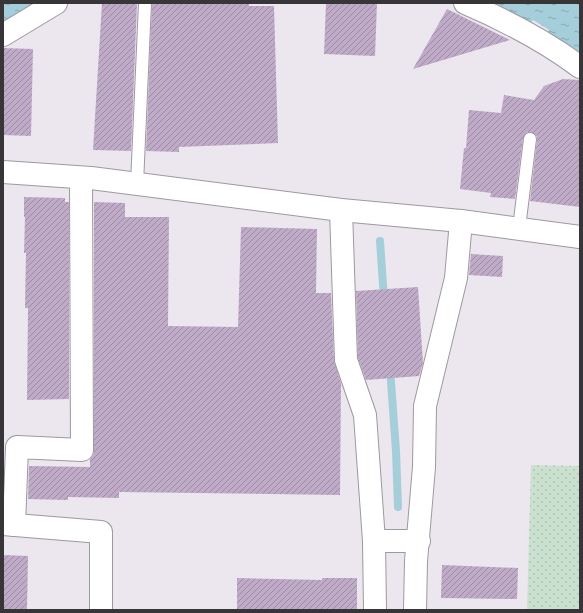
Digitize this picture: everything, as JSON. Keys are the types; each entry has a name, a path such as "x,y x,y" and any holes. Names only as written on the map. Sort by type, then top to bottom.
{"street":[{"path":"3,35 56,3"},
{"path":"465,3 487,12 556,50 580,67"},
{"path":"3,172 137,184 341,210 461,221 580,237"},
{"path":"81,178 82,450 17,447 8,524 101,532 101,610"},
{"path":"341,210 346,360 365,415 374,541 375,610"},
{"path":"415,610 418,541 424,467 425,406 456,278 461,221"},
{"path":"374,541 418,541"}],"lane":[{"path":"137,184 145,3"},
{"path":"519,228 530,139"}],"green space":[{"path":"531,465 580,466 580,610 527,610"}],"water":[{"path":"3,3 38,3 3,24"},
{"path":"491,3 580,3 580,55 548,33 549,30 533,20 531,23"}],"building":[{"path":"102,3 137,3 131,151 93,150"},
{"path":"152,3 249,3 249,6 274,6 278,143 179,147 179,152 146,151"},
{"path":"326,3 377,3 375,56 324,54"},
{"path":"447,9 510,40 413,69"},
{"path":"3,48 33,49 31,136 3,135"},
{"path":"563,79 580,80 580,207 530,201 537,140 537,136 531,132 527,132 523,138 515,199 490,197 491,193 460,189 464,148 466,148 469,110 501,113 504,95 534,100 544,86"},
{"path":"24,197 65,198 65,202 69,202 69,399 27,400 28,308 25,308 26,253 24,253"},
{"path":"94,202 125,203 125,217 169,217 168,326 238,327 241,227 317,229 316,293 331,293 334,361 341,383 340,495 119,492 119,498 68,497 68,500 28,499 29,466 90,467 90,459 93,456"},
{"path":"471,254 503,256 502,277 469,275"},
{"path":"418,287 423,363 419,376 366,380 358,358 356,291"},
{"path":"3,555 28,556 27,610 4,610"},
{"path":"442,565 518,568 517,599 441,598"},
{"path":"237,578 322,580 322,578 357,578 357,610 237,610"}],"waterway":[{"path":"380,241 384,299"},
{"path":"390,368 396,451 398,507"}]}
